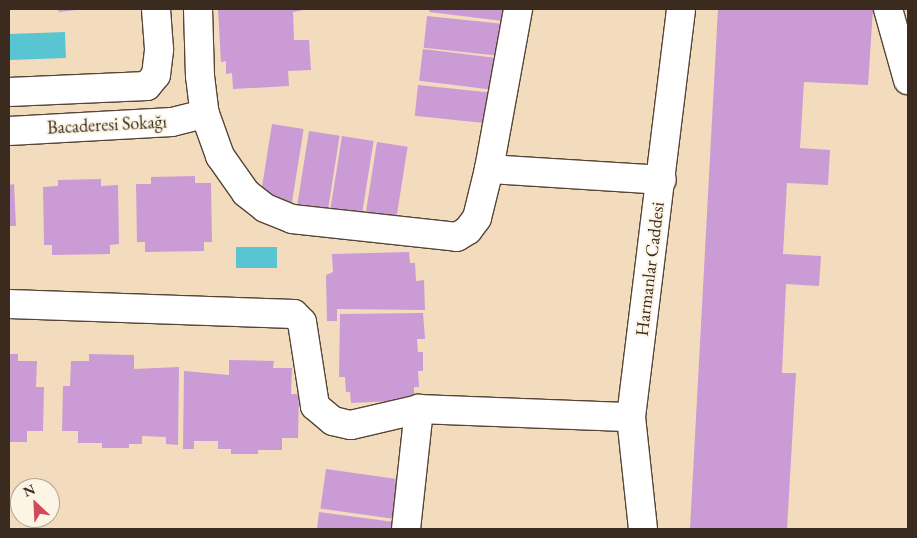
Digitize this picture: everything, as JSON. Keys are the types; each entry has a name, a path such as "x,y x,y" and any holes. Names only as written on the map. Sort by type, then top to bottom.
{"street":[{"name":"Bacaderesi Sokağı","path":"9,92 147,86 156,75 159,49 156,9"},
{"path":"198,9 200,76 205,114 220,156 246,193 265,208 292,219 457,237 468,230 477,218 489,169 518,9"},
{"name":"Harmanlar Caddesi","path":"643,529 631,417 662,180 681,9"},
{"path":"888,9 908,80"},
{"name":"Bacaderesi Sokağı","path":"9,131 154,124 205,114"},
{"path":"489,169 662,180"},
{"path":"9,304 294,314 302,322 312,397 323,414 333,421 351,425 419,409 631,417"},
{"path":"406,529 419,409"}],"water":[{"path":"65,32 66,58 10,60 9,34"},
{"path":"236,247 277,247 277,268 236,268"}],"building":[{"path":"58,9 76,9 76,10 59,12"},
{"path":"218,9 309,9 293,12 294,40 309,40 311,70 288,71 289,86 233,89 232,73 226,74 226,61 221,62"},
{"path":"430,9 505,9 503,21 429,12"},
{"path":"718,9 873,9 868,85 804,82 800,148 830,150 828,185 787,183 783,254 821,256 819,286 786,284 782,373 796,373 787,529 690,529"},
{"path":"427,16 502,24 498,56 424,48"},
{"path":"423,49 498,58 495,90 419,81"},
{"path":"418,85 492,93 488,124 415,116"},
{"path":"272,124 304,129 292,203 260,198"},
{"path":"309,131 340,136 328,210 297,205"},
{"path":"342,136 374,141 362,215 330,210"},
{"path":"377,142 408,147 396,220 365,215"},
{"path":"195,176 195,183 211,183 212,242 204,242 204,251 145,252 145,242 137,242 136,184 151,184 151,177"},
{"path":"101,179 101,186 118,185 119,244 110,245 110,254 52,255 52,245 44,245 43,187 58,186 58,180"},
{"path":"14,184 16,226 9,226 9,185"},
{"path":"409,252 410,263 415,263 416,281 424,280 425,310 337,309 337,321 327,321 326,275 333,272 332,254"},
{"path":"423,313 425,339 417,339 418,352 423,352 423,371 418,371 419,387 414,387 414,400 351,403 350,392 346,392 345,377 339,377 340,314"},
{"path":"9,354 18,354 18,361 37,361 36,387 44,387 43,431 27,431 27,442 9,442"},
{"path":"89,354 134,355 134,369 179,367 178,445 166,444 166,437 142,436 142,444 129,444 129,448 102,448 102,443 78,443 78,431 62,431 63,386 70,386 71,361 89,361"},
{"path":"229,360 274,361 273,368 292,368 291,394 299,394 298,438 282,438 282,450 258,450 258,454 231,454 231,449 218,449 218,441 194,441 194,449 183,449 184,371 229,375"},
{"path":"326,469 400,479 395,519 320,509"},
{"path":"319,512 394,522 393,529 317,529"}]}
